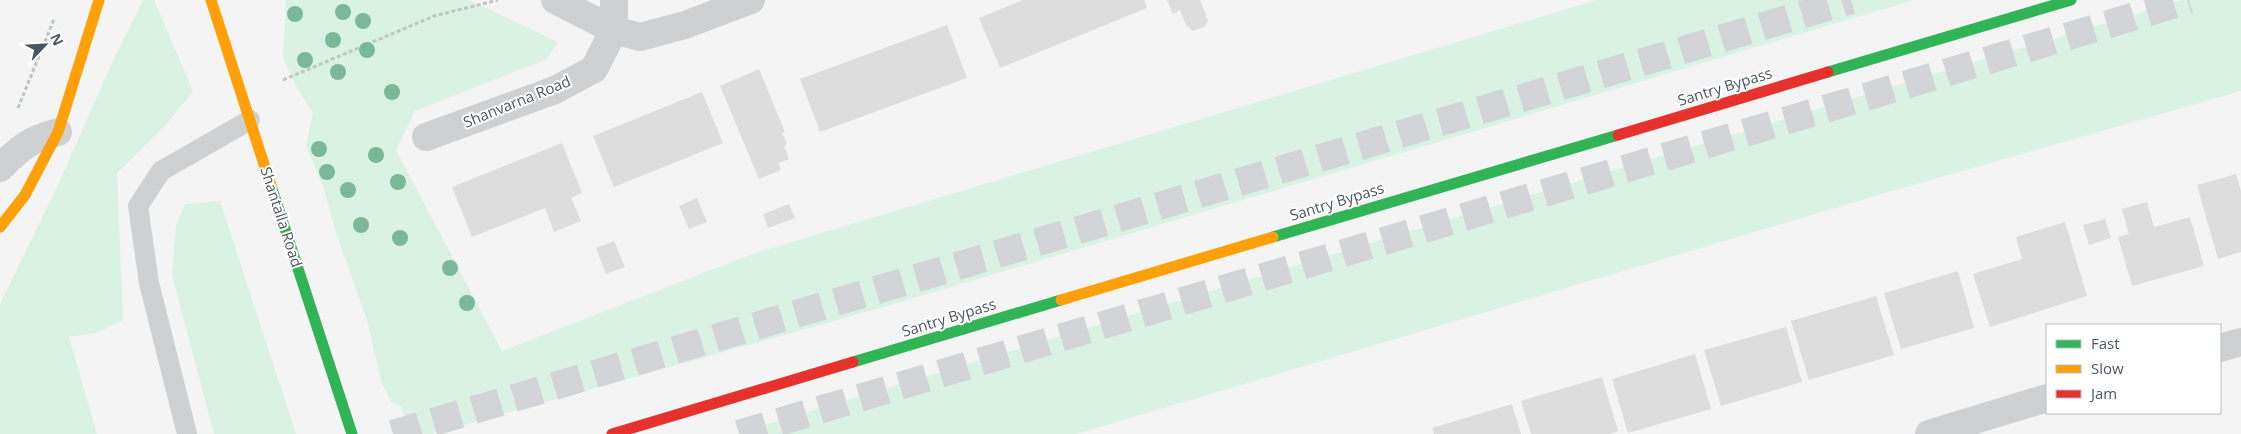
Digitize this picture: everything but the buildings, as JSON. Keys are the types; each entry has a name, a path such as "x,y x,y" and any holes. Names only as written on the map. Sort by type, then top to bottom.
{"main road":[{"path":"0,228 25,195 58,132 99,0"},
{"name":"Santry Bypass","path":"612,434 2071,0"},
{"name":"Shantalla Road","path":"218,4 250,120 352,434"}],"street":[{"path":"555,0 614,30 640,36 685,25 751,0"},
{"name":"Shanvarna Road","path":"426,137 555,90 594,69 614,30 614,0"},
{"path":"1,167 20,147 37,137 58,132"},
{"path":"2221,348 2241,342"},
{"path":"1929,434 1962,429 2046,398"}],"lane":[{"path":"187,434 149,283 138,206 161,171 250,120"}],"path":[{"path":"284,80 434,16 498,0"},
{"path":"19,107 55,17"}],"green space":[{"path":"143,0 154,0 193,91 166,125 117,173 123,320 96,333 69,337 97,434 0,434 0,304 60,181 114,58"},
{"path":"286,0 469,0 558,42 547,59 415,111 396,150 502,351 755,253 1597,0 1914,0 894,304 432,434 410,434 401,406 392,403 381,381 367,320 335,230 323,186 306,145 313,113 297,88 283,57"},
{"path":"2182,0 2241,0 2241,91 1882,194 1076,434 741,434 744,431"},
{"path":"220,201 296,434 214,434 172,275 176,225 185,204"}],"tunnel":[{"path":"393,434 1851,0"},
{"path":"739,434 2189,0"}],"traffic: fast":[{"path":"1828,72 2071,0"},
{"path":"1273,237 1618,135"},
{"path":"271,186 352,434"},
{"path":"853,362 1061,300"}],"traffic: slow":[{"path":"0,227 25,195 58,132 99,0"},
{"path":"211,0 271,186"},
{"path":"1061,300 1273,237"}],"traffic: jam":[{"path":"1618,135 1828,72"},
{"path":"612,434 853,362"}]}
